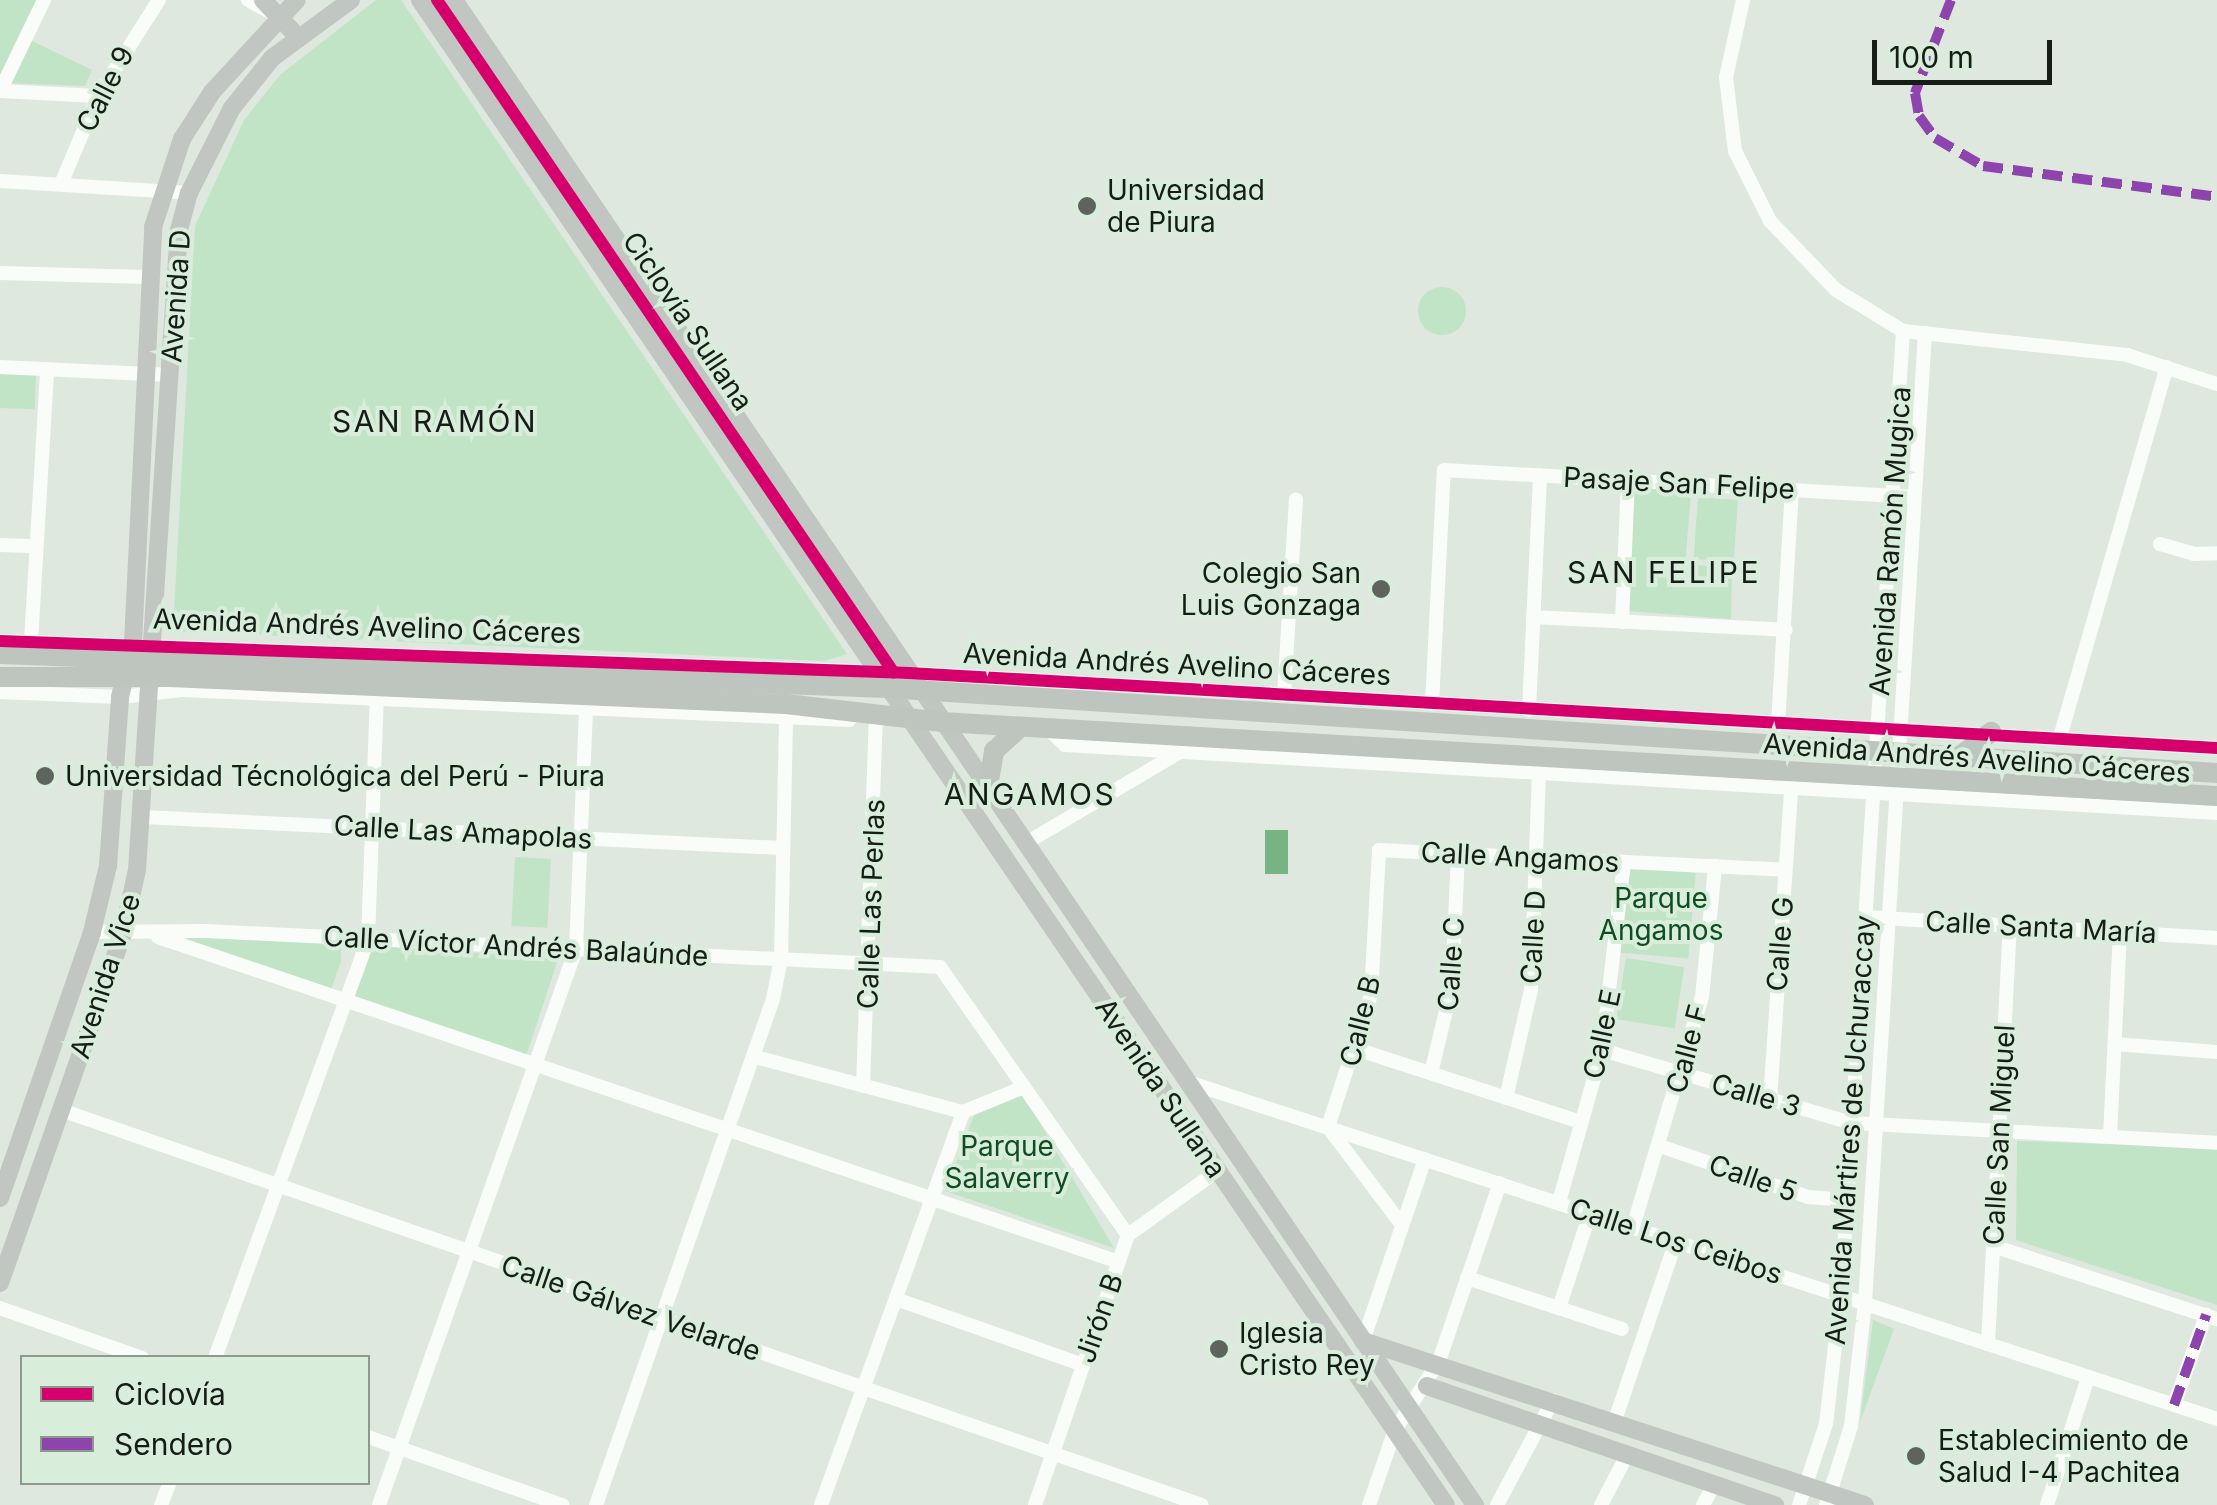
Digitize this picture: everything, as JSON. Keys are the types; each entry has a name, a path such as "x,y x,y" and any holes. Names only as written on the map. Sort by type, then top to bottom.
{"highway":[{"name":"Avenida Andrés Avelino Cáceres","path":"0,654 156,650 880,680 923,692 1883,745 1960,757 2217,773"},
{"name":"Avenida Andrés Avelino Cáceres","path":"0,677 121,689 150,685 909,716 942,722 1884,785 2217,796"},
{"path":"988,786 994,751 1021,727"},
{"path":"1960,757 1991,732"}],"main road":[{"path":"262,0 298,36"},
{"path":"297,0 316,21"},
{"name":"Avenida D","path":"130,650 148,277 164,187 212,92 278,16 297,0"},
{"name":"Avenida D","path":"156,650 179,230 189,193 232,108 298,36 351,0"},
{"name":"Avenida Sullana","path":"420,0 1446,1505"},
{"name":"Avenida Sullana","path":"454,0 1475,1505"},
{"name":"Avenida Vice","path":"0,1198 92,932 108,866 121,689 130,650"},
{"name":"Avenida Vice","path":"0,1283 123,933 143,817 150,685 156,650"},
{"path":"940,761 946,749 959,745"},
{"path":"1165,1095 1192,1083"},
{"path":"1363,1341 1439,1361 1616,1420 1806,1485 1828,1499 1866,1505"},
{"path":"1427,1386 1775,1505"}],"street":[{"path":"44,0 0,91 98,96"},
{"name":"Calle 9","path":"61,184 98,96 158,0"},
{"path":"248,0 278,16"},
{"path":"1742,0 1726,77 1730,132 1743,171 1770,221 1810,268 1904,331 2090,350 2168,367 2217,384"},
{"path":"0,182 164,187 189,193"},
{"path":"0,273 148,277"},
{"name":"Avenida Ramón Mugica","path":"1883,745 1904,331"},
{"name":"Avenida Ramón Mugica","path":"1883,745 1898,726 1926,333"},
{"path":"0,367 170,375"},
{"path":"2060,737 2168,367"},
{"path":"31,642 47,370"},
{"name":"Pasaje San Felipe","path":"1432,704 1444,470 1914,497"},
{"path":"1529,710 1540,475"},
{"path":"1622,622 1628,480"},
{"path":"1778,724 1792,489"},
{"path":"1284,695 1296,499"},
{"path":"0,544 36,546"},
{"path":"2160,544 2217,553"},
{"path":"1533,617 1786,630"},
{"path":"0,640 130,650"},
{"name":"Avenida Andrés Avelino Cáceres","path":"880,680 909,674 1778,724 1883,745 1898,726 2217,748"},
{"name":"Avenida Andrés Avelino Cáceres","path":"150,685 586,706 786,711 876,722 909,716"},
{"path":"0,692 121,689"},
{"path":"216,1355 368,939 377,697"},
{"path":"379,1505 576,949 586,706"},
{"path":"596,1505 756,1057 781,959 786,711"},
{"name":"Calle Las Perlas","path":"864,1086 872,964 876,722"},
{"name":"Avenida Andrés Avelino Cáceres","path":"1047,728 1065,745 1790,789 1884,785 2217,814"},
{"name":"Avenida Mártires de Uchuraccay","path":"1828,1499 1851,1426 1865,1304 1878,1124 1886,918 1883,745"},
{"path":"1026,843 1178,752"},
{"name":"Calle D","path":"1506,1098 1528,1015 1539,772"},
{"name":"Avenida Mártires de Uchuraccay","path":"1798,1505 1826,1424 1841,1296 1866,917 1884,785"},
{"name":"Calle G","path":"1770,1100 1790,789"},
{"name":"Calle Las Amapolas","path":"143,817 782,848"},
{"name":"Calle Angamos","path":"1377,852 1785,870"},
{"name":"Calle B","path":"1328,1127 1356,1049 1373,985 1377,852"},
{"name":"Calle C","path":"1432,1073 1452,986 1458,854"},
{"name":"Calle E","path":"1559,1202 1602,1050 1624,862"},
{"name":"Calle F","path":"1633,1227 1682,1074 1708,964 1715,866"},
{"name":"Calle Santa María","path":"1866,917 2217,938"},
{"name":"Calle San Miguel","path":"1988,1344 2010,926"},
{"path":"203,949 206,931"},
{"name":"Calle Víctor Andrés Balaúnde","path":"92,932 206,931 940,967 1024,1087"},
{"path":"2110,1136 2120,932"},
{"path":"143,934 203,949 1119,1262"},
{"path":"2114,1044 2217,1052"},
{"path":"1356,1049 1582,1122"},
{"name":"Calle 3","path":"1602,1050 1852,1123 2217,1143"},
{"path":"756,1057 963,1112 1024,1087 1128,1235 1217,1171"},
{"name":"Calle Los Ceibos","path":"1192,1083 2217,1419"},
{"name":"Calle Gálvez Velarde","path":"61,1110 1202,1505"},
{"path":"821,1505 963,1112"},
{"path":"1328,1127 1402,1225"},
{"name":"Calle 5","path":"1660,1146 1808,1197 1848,1200"},
{"path":"1363,1341 1426,1159"},
{"path":"1369,1505 1395,1430 1411,1412 1439,1361 1500,1183"},
{"path":"1559,1308 1590,1213"},
{"name":"Jirón B","path":"1035,1505 1128,1235"},
{"path":"1616,1420 1676,1241"},
{"path":"1993,1246 2211,1317 2174,1405"},
{"path":"1467,1278 1622,1329"},
{"path":"896,1299 1083,1366"},
{"path":"0,1308 133,1355"},
{"path":"2047,1505 2088,1376"},
{"path":"1497,1505 1554,1400"},
{"path":"370,1438 562,1505"},
{"path":"1601,1505 1628,1455"},
{"path":"1704,1505 1714,1484"}],"green space":[{"path":"0,0 37,0 0,75"},
{"path":"376,0 401,0 847,654 824,661 173,631 195,226 244,120 280,75"},
{"path":"28,39 92,70 85,86 8,83"},
{"path":"1442,287 1459,294 1466,311 1459,328 1442,335 1425,328 1418,311 1425,294"},
{"path":"0,374 36,375 35,409 0,408"},
{"path":"1633,480 1692,483 1685,564 1732,568 1731,619 1627,611"},
{"path":"1698,497 1738,500 1734,562 1694,559"},
{"path":"515,857 551,859 547,928 511,926"},
{"name":"Parque Angamos","path":"1628,867 1696,873 1688,959 1621,953"},
{"path":"167,936 341,944 341,961 331,990"},
{"path":"372,945 558,959 526,1056 354,997"},
{"path":"1626,958 1684,967 1675,1028 1616,1019"},
{"name":"Parque Salaverry","path":"1020,1090 1114,1248 945,1191 976,1110"},
{"path":"2017,1141 2217,1148 2217,1305 2016,1240"},
{"path":"1873,1320 1894,1329 1860,1422"}],"shaded area":[{"path":"1265,830 1288,830 1288,874 1265,874"}],"marked path":[{"path":"1951,0 1915,93 1919,116 1935,138 1983,166 2217,197"},
{"path":"2174,1405 2206,1315"}],"cycle path":[{"name":"Ciclovía Sullana","path":"437,0 894,673"},
{"path":"0,641 909,673 2217,748"}],"place":[{"name":"Universidad de Piura","path":"1087,206"},
{"name":"Colegio San Luis Gonzaga","path":"1381,589"},
{"name":"Universidad Técnológica del Perú - Piura","path":"45,776"},
{"name":"Iglesia Cristo Rey","path":"1219,1349"},
{"name":"Establecimiento de Salud I-4 Pachitea","path":"1916,1456"}],"district":[{"name":"SAN RAMÓN","path":"435,421"},
{"name":"SAN FELIPE","path":"1664,572"},
{"name":"ANGAMOS","path":"1030,794"}]}
